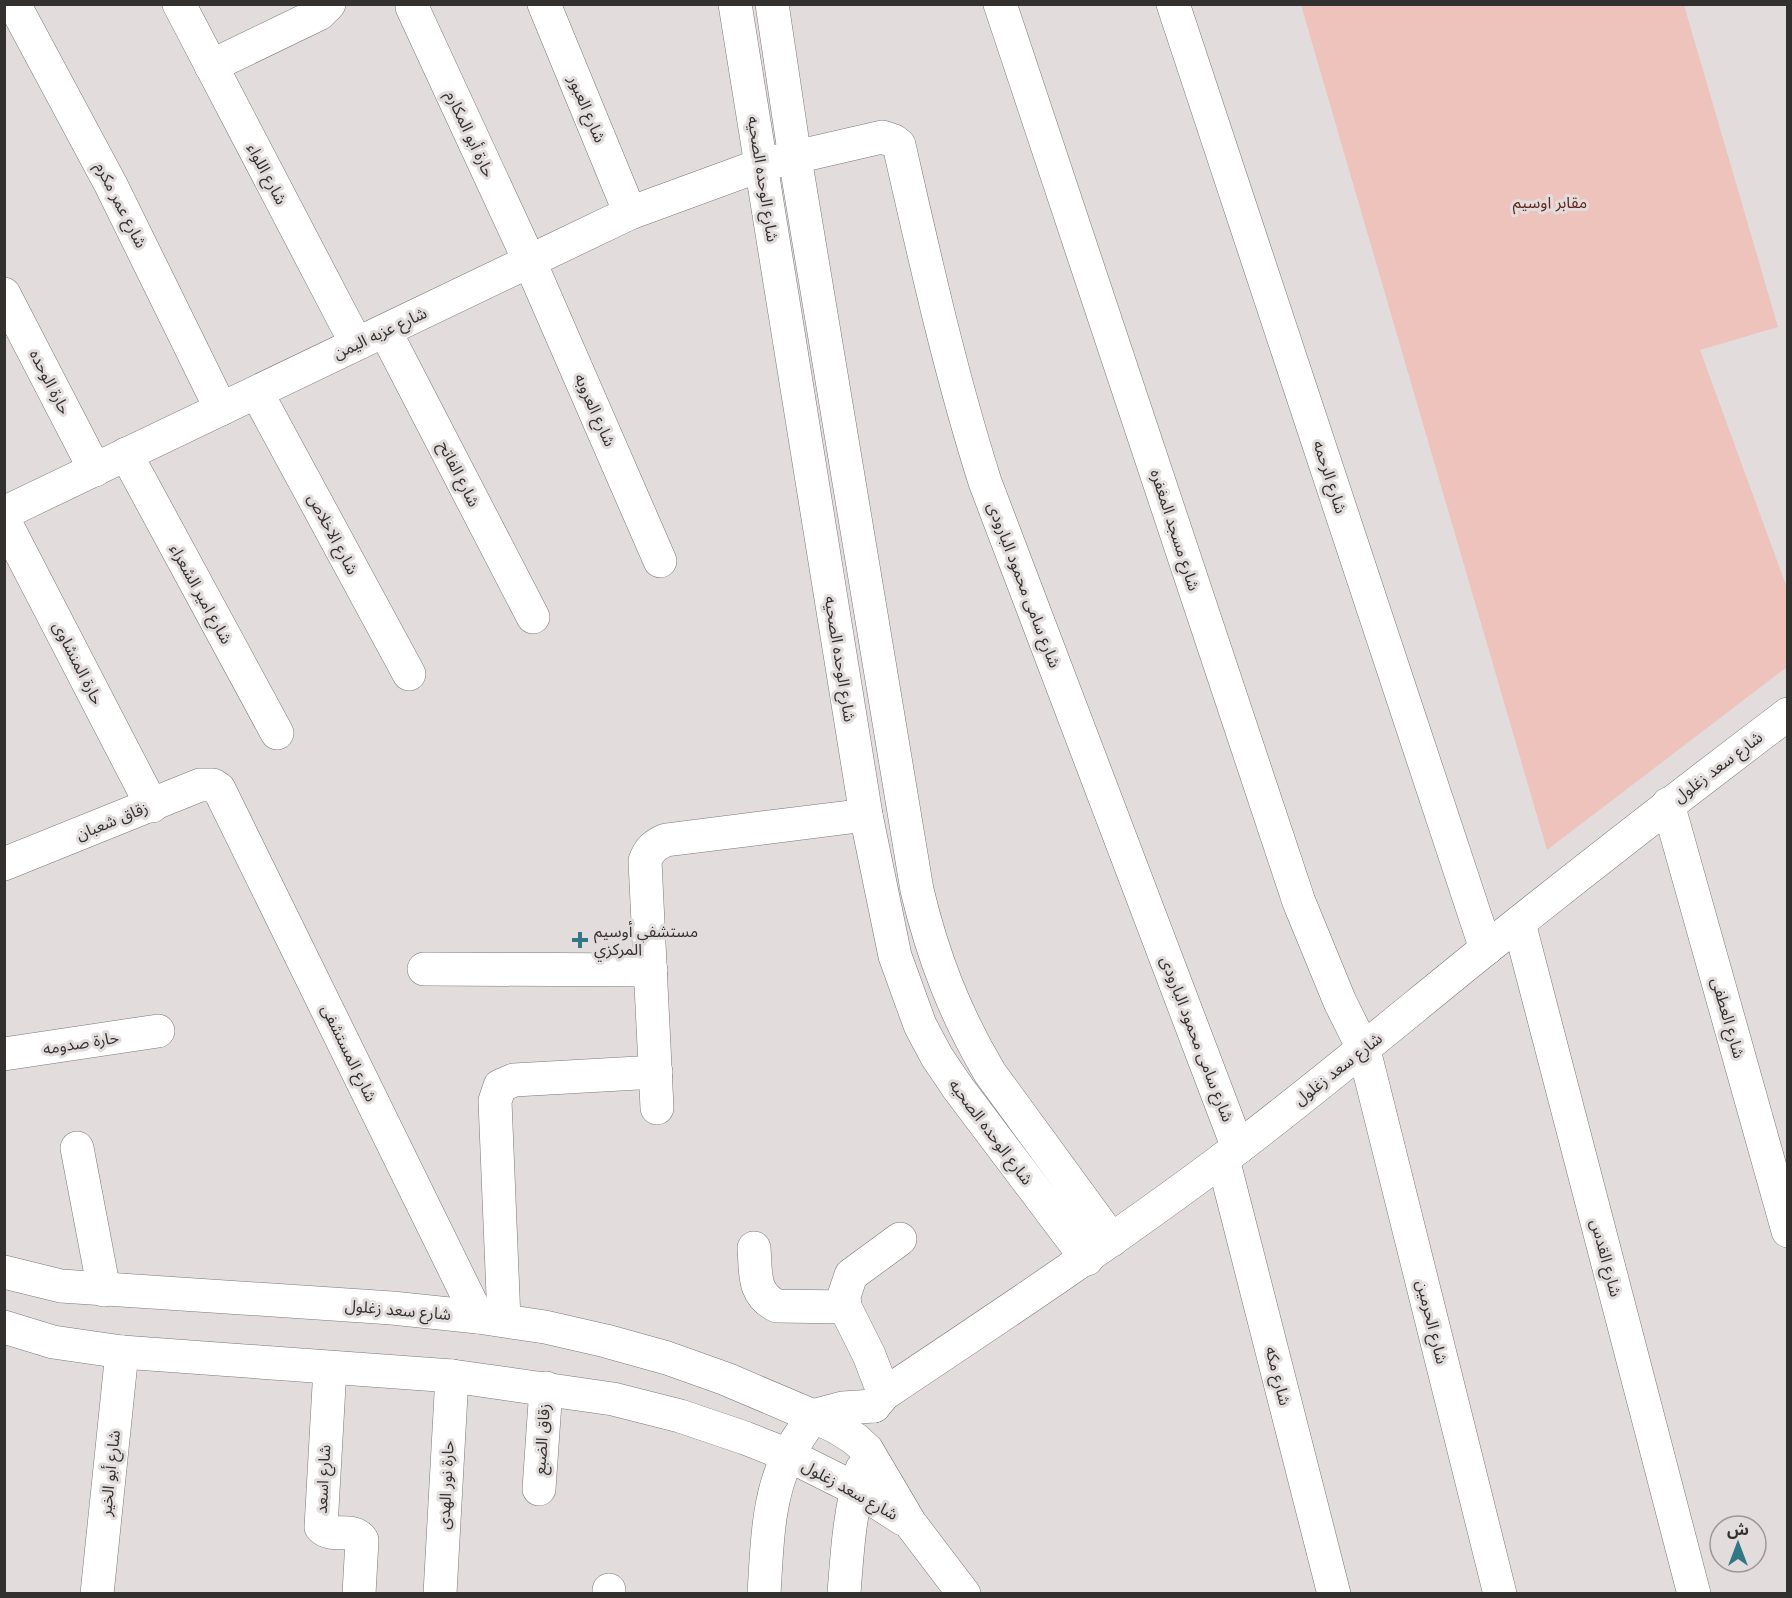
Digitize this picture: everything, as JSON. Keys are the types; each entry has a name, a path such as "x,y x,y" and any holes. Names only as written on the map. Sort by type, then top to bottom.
{"street":[{"name":"شارع عمر مكرم","path":"14,4 111,185 221,409"},
{"name":"شارع اللواء","path":"179,4 211,66 371,337"},
{"path":"211,66 319,14 329,4"},
{"name":"شارع العبور","path":"544,4 630,213"},
{"name":"شارع الوحده الصحيه","path":"735,4 866,815 895,956 920,1025 957,1088 1099,1249"},
{"name":"شارع الوحده الصحيه","path":"771,4 917,890 934,954 958,1015 990,1073 1099,1249"},
{"name":"شارع مسجد المغفره","path":"1000,4 1299,902 1335,992 1364,1050"},
{"name":"شارع الرحمه","path":"1173,4 1486,949"},
{"name":"حارة أبو المكارم","path":"412,7 529,260"},
{"name":"شارع سامى محمود البارودى","path":"760,165 882,137 899,145 947,352 964,418 985,482 1230,1153"},
{"name":"شارع عزبه اليمن","path":"4,513 630,213 760,165"},
{"name":"شارع العروبه","path":"529,260 660,561"},
{"name":"حارة الوحده","path":"4,294 95,470"},
{"name":"شارع الفاتح","path":"371,337 533,617"},
{"name":"شارع الاخلاص","path":"257,393 409,674"},
{"name":"شارع امير الشعراء","path":"126,454 277,734"},
{"name":"حارة المنشاوى","path":"4,520 152,806"},
{"name":"شارع سعد زغلول","path":"879,1400 1099,1249 1230,1153 1364,1050 1668,804 1788,714"},
{"name":"زقاق شعبان","path":"7,856 152,806 200,785 213,785 219,789"},
{"name":"شارع المستشفى","path":"219,789 491,1318"},
{"name":"شارع العطفى","path":"1668,804 1788,1231"},
{"path":"657,1108 645,861 648,851 656,844 666,840 866,815"},
{"name":"شارع القدس","path":"1519,923 1694,1593"},
{"path":"424,969 651,970"},
{"name":"حارة صدومه","path":"4,1054 159,1031"},
{"name":"شارع الحرمين","path":"1364,1050 1500,1593"},
{"path":"491,1318 495,1101 500,1086 514,1080 656,1072"},
{"path":"77,1148 104,1290"},
{"name":"شارع مكه","path":"1230,1153 1334,1593"},
{"path":"844,1593 847,1549 856,1489 879,1400 869,1354 845,1307 844,1296 851,1275 900,1239"},
{"path":"754,1248 756,1281 759,1292 767,1301 777,1306 845,1307"},
{"name":"شارع سعد زغلول","path":"4,1272 61,1286 392,1308 491,1318 606,1341 667,1358 730,1381 836,1427 867,1450 910,1523"},
{"name":"شارع سعد زغلول","path":"6,1329 53,1342 122,1352 452,1376 614,1399 680,1416 788,1455 856,1489 910,1523"},
{"name":"شارع أبو الخير","path":"98,1593 122,1352"},
{"name":"شارع اسعد","path":"330,1368 321,1527 326,1532 355,1533 361,1537 359,1593"},
{"name":"حارة نور الهدى","path":"440,1593 452,1376"},
{"path":"713,1427 736,1416 739,1408 738,1397 730,1381"},
{"name":"زقاق الضبع","path":"539,1489 546,1388"},
{"path":"764,1593 768,1527 775,1491 788,1455 813,1416 879,1400"},
{"path":"910,1523 964,1593"}],"green space":[{"name":"مقابر اوسيم","path":"1301,5 1684,5 1778,327 1700,350 1787,588 1787,667 1547,850"}],"place":[{"name":"مستشفي أوسيم المركزي","path":"580,940"}]}
